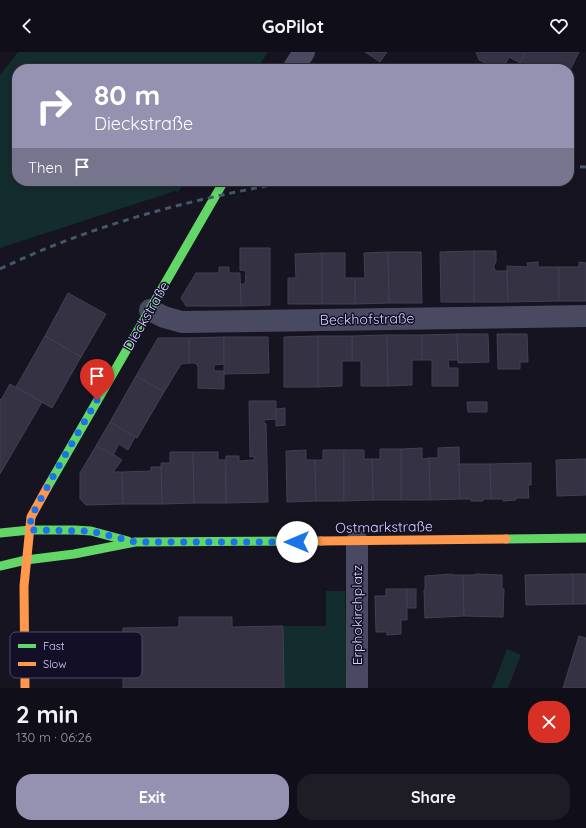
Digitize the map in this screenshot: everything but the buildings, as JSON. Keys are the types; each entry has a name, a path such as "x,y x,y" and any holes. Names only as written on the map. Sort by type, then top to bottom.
{"street":[{"path":"296,64 304,52"},
{"name":"Dieckstraße","path":"24,632 24,586 31,517 56,471 221,186"},
{"name":"Beckhofstraße","path":"150,310 164,317 182,322 586,316"},
{"name":"Ostmarkstraße","path":"0,533 30,530 91,531 135,542"},
{"name":"Ostmarkstraße","path":"0,566 26,560 74,554 135,542 357,542 586,538"},
{"name":"Erphokirchplatz","path":"357,542 357,688"},
{"name":"Dieckstraße","path":"25,678 25,688"}],"green space":[{"path":"18,52 268,52 260,64 12,64 12,186 182,186 178,192 175,191 0,248 0,75"},
{"path":"326,591 345,591 347,688 284,688 283,626 326,626"},
{"path":"507,649 521,655 508,688 492,688"}],"railway":[{"path":"574,166 586,167"},
{"path":"0,269 35,253 107,226 181,205 267,186"}],"traffic: fast":[{"path":"47,488 221,186"},
{"path":"0,533 30,530 75,530 91,531 128,541"},
{"path":"506,539 586,538"},
{"path":"0,566 26,560 74,554 135,542 321,541"}],"traffic: slow":[{"path":"24,632 24,586 31,517 47,488"},
{"path":"321,541 506,539"},
{"path":"25,678 25,688"}],"route":[{"path":"97,400 31,517 30,530 91,531 135,542 297,542"}]}
